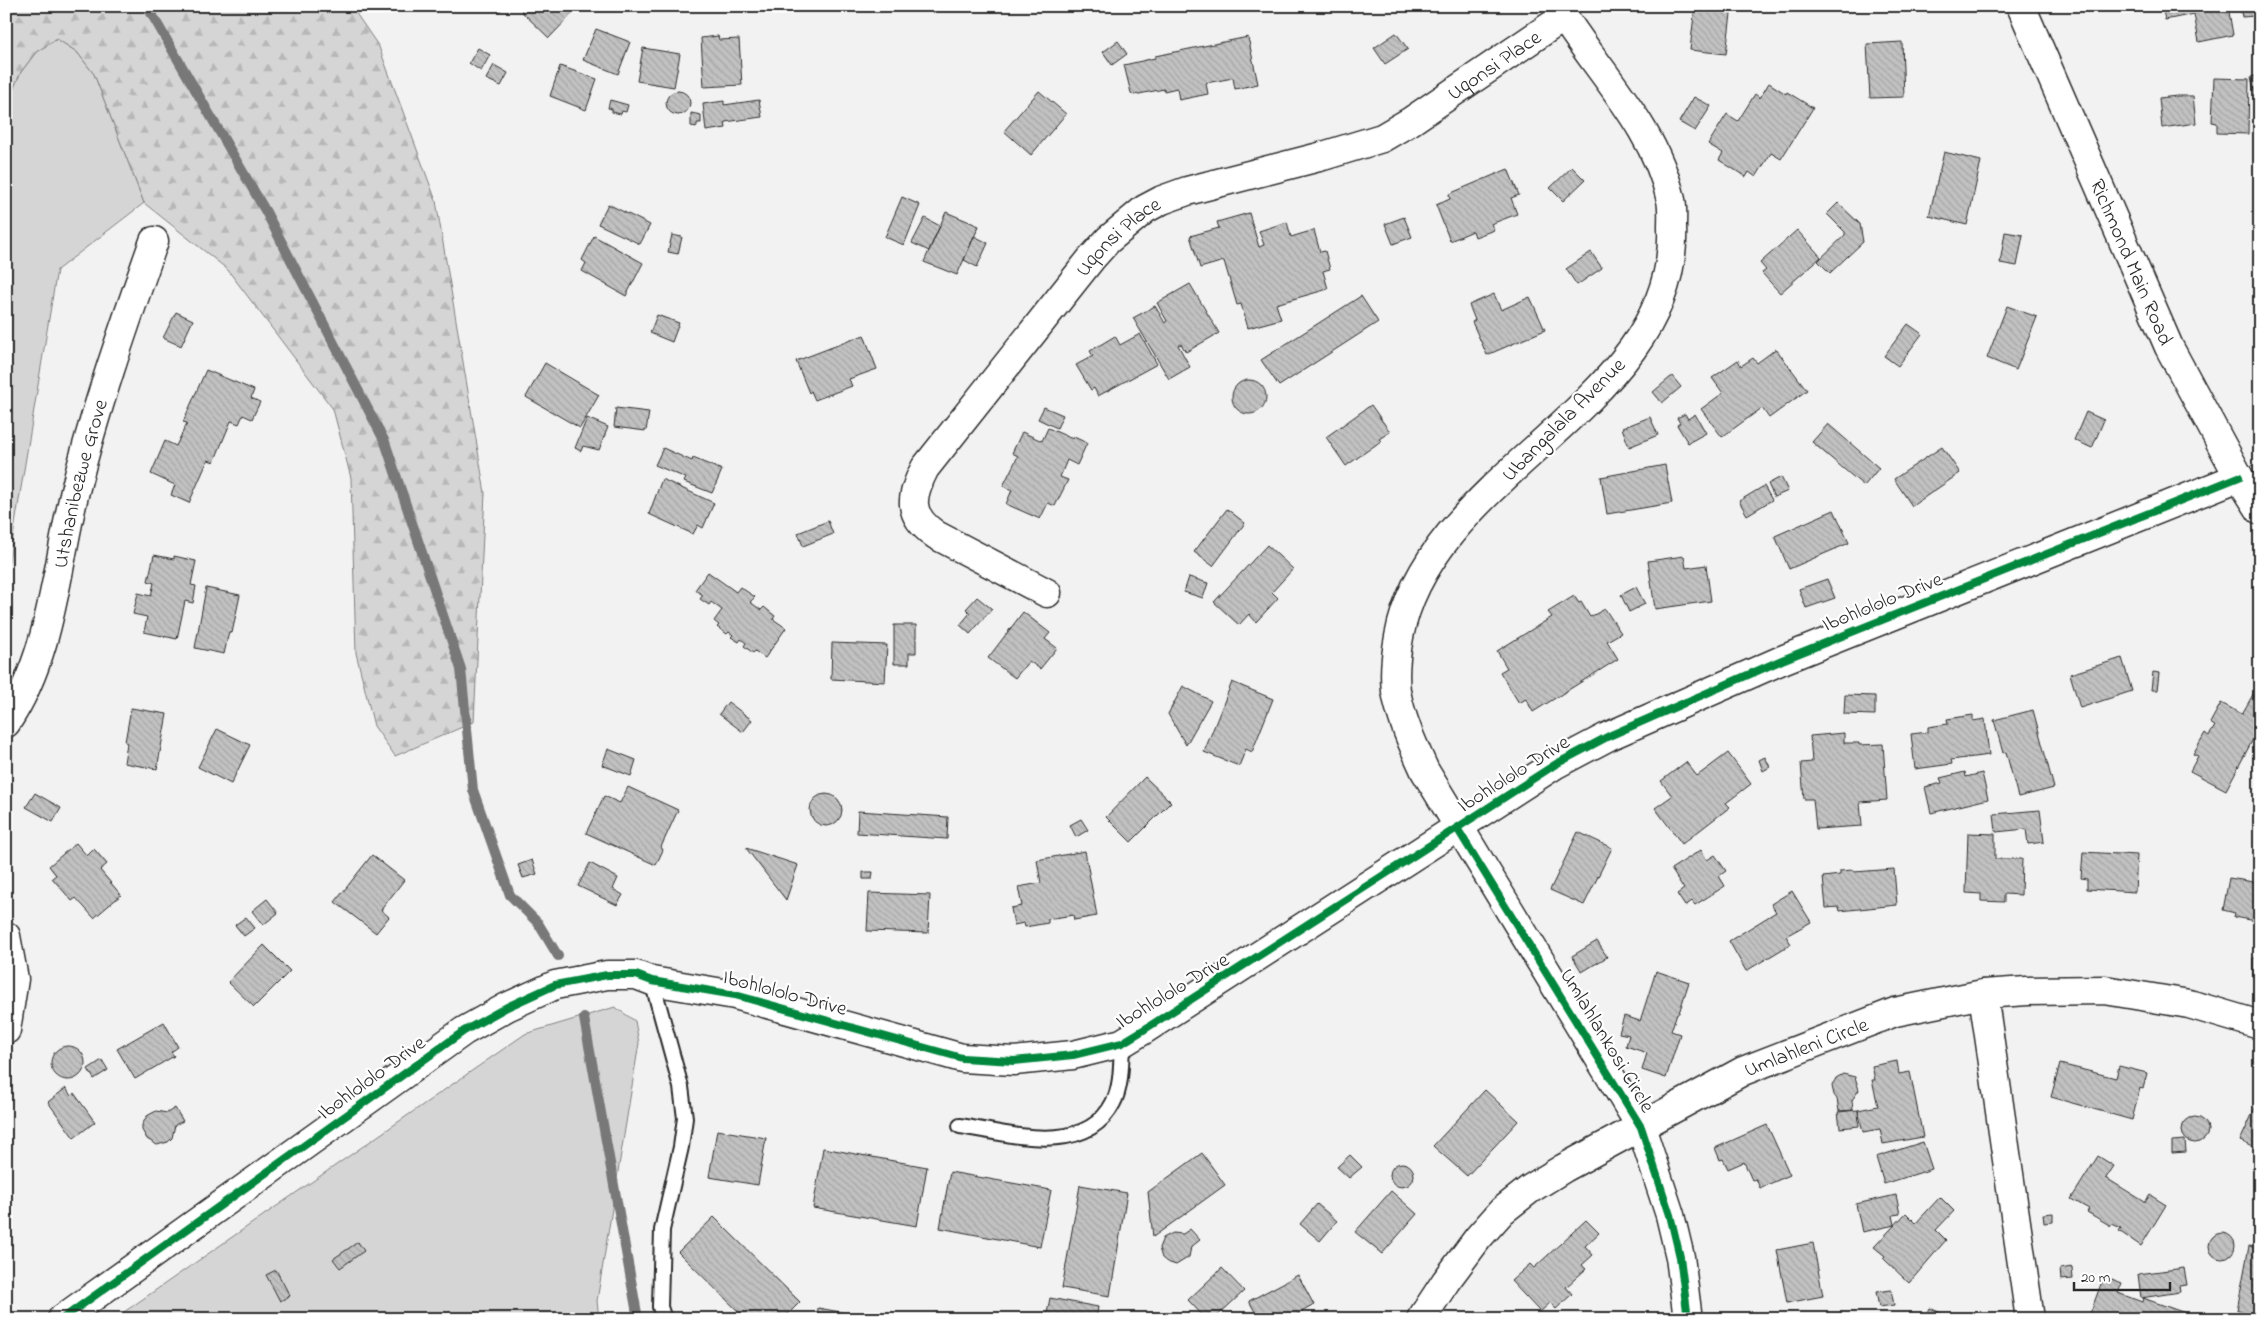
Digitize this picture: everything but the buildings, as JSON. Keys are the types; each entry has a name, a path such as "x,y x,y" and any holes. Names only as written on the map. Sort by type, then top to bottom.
{"street":[{"name":"Richmond Main Road","path":"2021,6 2169,347 2238,477 2260,510"},
{"name":"Uqonsi Place","path":"1047,593 936,535 922,525 917,518 914,495 917,482 930,461 1091,259 1129,222 1145,209 1162,200 1187,191 1323,156 1382,138 1412,121 1561,12"},
{"name":"Ubangalala Avenue","path":"1457,828 1425,771 1405,727 1396,689 1397,650 1403,618 1417,582 1435,554 1467,514 1603,384 1638,342 1659,302 1673,251 1671,202 1660,164 1644,134 1561,12"},
{"name":"Utshanibezwe Grove","path":"6,722 27,684 38,654 77,482 107,377 154,242"},
{"name":"Ibohlololo Drive","path":"62,1319 464,1031 524,998 555,985 607,975 636,975 652,981 734,995 962,1058 1014,1061 1041,1059 1073,1055 1122,1043 1220,982 1556,764 1609,736 1782,660 2238,477"},
{"name":"Umlahlankosi Circle","path":"1457,828 1640,1127 1670,1215 1680,1257 1688,1319"},
{"path":"6,936 14,979 6,1030"},
{"name":"Umlahleni Circle","path":"1640,1127 1743,1071 1854,1026 1895,1012 1983,994 2027,991 2105,990 2189,1004 2260,1025"},
{"path":"1983,994 2030,1319"},
{"name":"Umlahlankosi Circle","path":"1421,1319 1478,1238 1502,1211 1530,1189 1564,1168 1640,1127"}],"lane":[{"path":"652,981 681,1087 684,1118 681,1148 662,1230 660,1307 664,1319"},
{"path":"960,1126 1047,1139 1062,1138 1078,1132 1095,1123 1113,1104 1120,1078 1122,1043"}],"green space":[{"path":"6,6 351,6 379,47 436,201 485,493 474,722 395,756 374,726 356,653 351,478 333,409 227,269 144,203 94,74 77,52 57,39 36,52 21,72 6,104"},
{"path":"57,39 77,52 94,74 144,203 57,270 6,579 6,104 21,72 36,52"},
{"path":"615,1007 635,1021 639,1043 597,1301 599,1319 114,1319 525,1034"}],"waterway":[{"path":"147,6 266,212 385,442 461,669 473,790 510,895 538,923 558,956"},
{"path":"584,1018 638,1319"}],"cycle path":[{"path":"62,1319 464,1031 507,1007 555,985 607,975 636,975 652,981 735,995 962,1058 1014,1061 1073,1055 1122,1043 1556,764 1609,736 1782,660 2239,477"},
{"path":"1457,828 1641,1127 1670,1215 1680,1257 1688,1319"}]}
